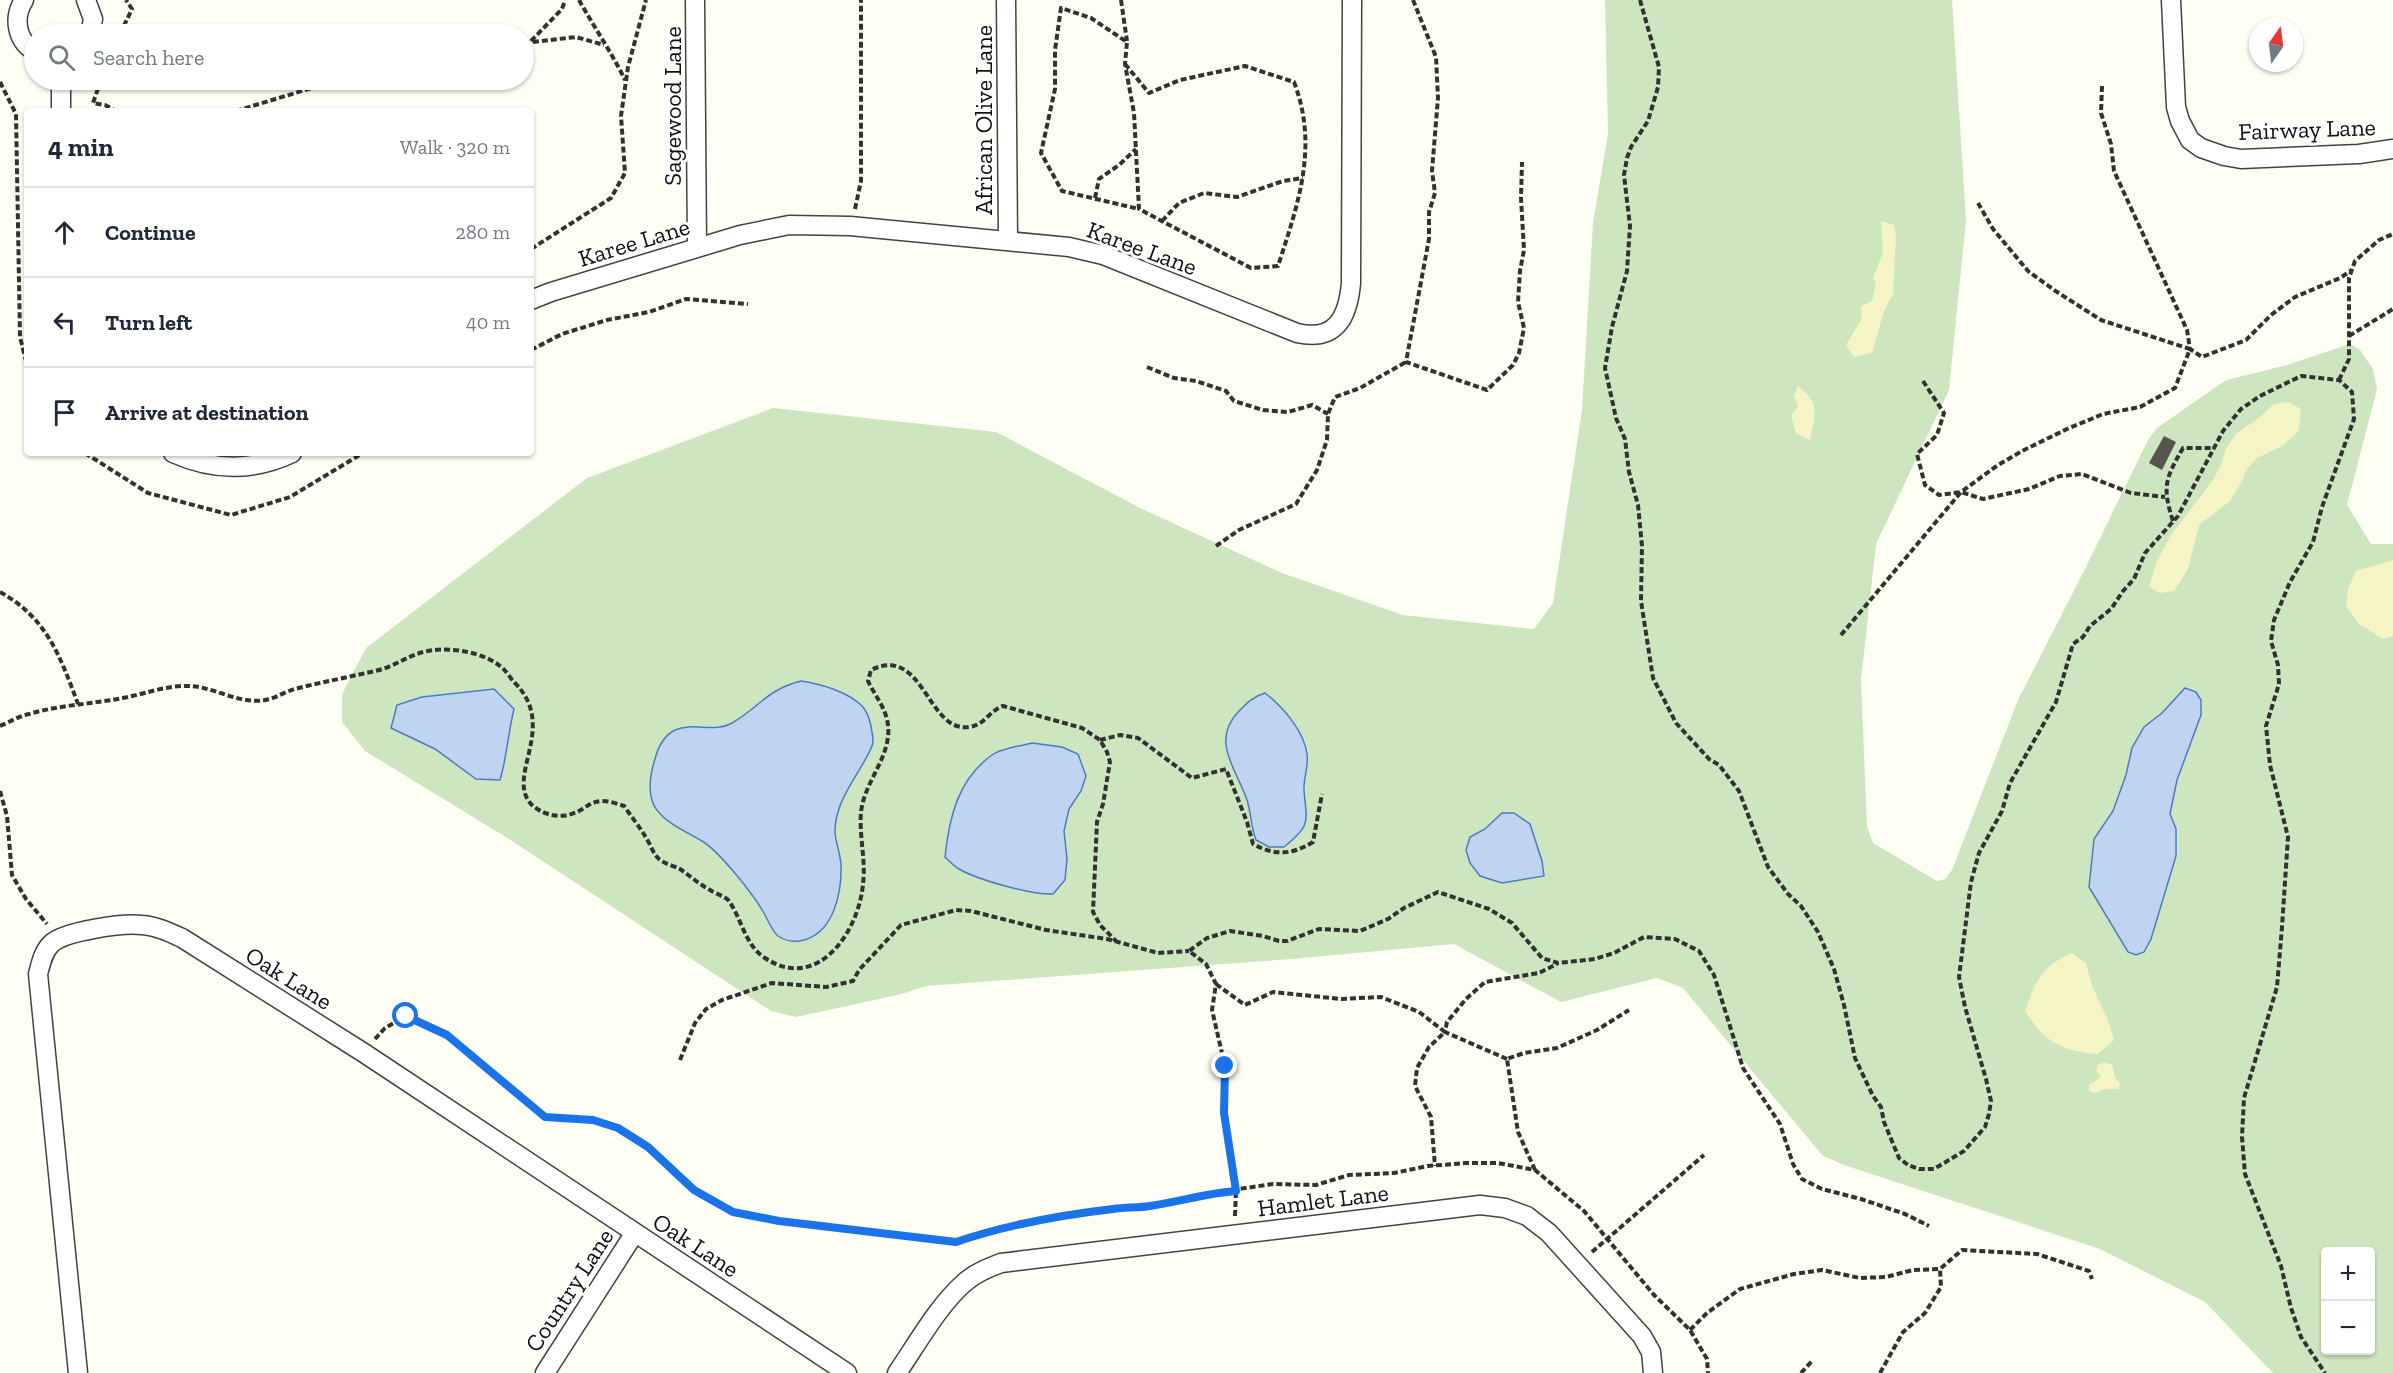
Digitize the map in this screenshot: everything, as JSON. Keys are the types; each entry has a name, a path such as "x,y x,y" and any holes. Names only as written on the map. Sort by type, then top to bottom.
{"street":[{"path":"24,0 9,19 24,41"},
{"path":"86,0 93,19 92,24"},
{"name":"Sagewood Lane","path":"695,0 698,247"},
{"name":"African Olive Lane","path":"1006,0 1008,240"},
{"name":"Karee Lane","path":"534,299 698,247 789,225 850,226 1069,247 1103,255 1297,333 1310,336 1323,334 1335,327 1346,311 1351,283 1352,0"},
{"name":"Fairway Lane","path":"2171,0 2176,107 2190,141 2201,148 2241,159 2359,154 2393,148"},
{"path":"61,90 61,108"},
{"path":"179,456 192,462 222,468 251,467 286,456"},
{"name":"Oak Lane","path":"52,942 67,935 119,925 141,924 163,929 182,938 364,1053 847,1373"},
{"path":"52,942 44,955 38,974 38,988 78,1373"},
{"name":"Hamlet Lane","path":"897,1373 951,1297 965,1282 981,1271 1001,1263 1480,1205 1505,1208 1527,1216 1549,1233 1642,1336 1652,1352 1653,1373"},
{"name":"Country Lane","path":"545,1373 634,1234"}],"path":[{"path":"125,24 132,9 126,0"},
{"path":"534,38 562,9 565,0"},
{"path":"579,0 626,81"},
{"path":"534,247 611,198 625,173 621,116 626,81 646,0"},
{"path":"850,226 861,181 861,0"},
{"path":"1121,0 1127,42 1125,64 1134,114 1139,209"},
{"path":"1406,362 1429,239 1429,212 1435,193 1432,171 1438,98 1436,57 1413,0"},
{"path":"1640,0 1659,67 1658,87 1652,111 1627,158 1624,175 1630,226 1627,271 1612,327 1605,368 1616,418 1625,439 1629,472 1638,506 1642,546 1641,601 1653,678 1676,723 1709,759 1719,765 1739,791 1768,867 1783,888 1801,906 1818,932 1834,969 1855,1058 1873,1096 1881,1107 1884,1122 1899,1158 1908,1165 1919,1169 1941,1166 1965,1152 1985,1127 1991,1101 1959,977 1971,882 1979,853 2002,811 2010,783 2049,716 2073,644 2111,609 2134,579 2145,553 2173,522 2223,431 2241,409 2260,396 2301,376 2339,380 2352,392 2354,419 2322,507 2313,542 2290,582 2274,620 2271,641 2278,665 2279,684 2266,726 2270,765 2288,837 2283,927 2277,987 2244,1098 2242,1137 2245,1174 2281,1266 2301,1337 2325,1373"},
{"path":"1125,64 1149,93 1180,80 1245,66 1294,82 1301,101 1306,160 1299,200 1278,266 1251,268 1139,209 1062,191 1041,153 1055,89 1054,50 1061,8 1091,18 1127,42"},
{"path":"534,42 576,37 605,46"},
{"path":"0,82 16,114 20,337 24,353"},
{"path":"1841,635 1961,492 2022,451 2103,414 2140,407 2175,388 2190,349 2187,330 2114,171 2110,144 2101,113 2102,86"},
{"path":"98,90 93,103 110,108"},
{"path":"246,108 305,90"},
{"path":"1095,198 1099,179 1136,149"},
{"path":"1216,546 1239,530 1296,504 1317,470 1327,440 1328,414 1335,397 1360,388 1406,362 1487,390 1513,365 1519,353 1524,328 1518,302 1524,249 1521,198 1522,162"},
{"path":"1162,221 1179,203 1204,193 1238,197 1283,181 1303,178"},
{"path":"1978,203 1993,230 2028,271 2054,290 2101,320 2190,349 2202,357 2246,340 2271,315 2295,297 2340,278 2352,270"},
{"path":"2339,380 2349,359 2349,278 2355,261 2379,240 2393,234"},
{"path":"534,348 562,334 608,320 649,312 686,298 748,304"},
{"path":"2349,336 2393,309"},
{"path":"1147,367 1174,378 1196,381 1226,391 1234,401 1263,410 1288,412 1312,405 1328,414"},
{"path":"1923,381 1944,413 1937,435 1917,454 1925,485 1939,495 1961,492 1983,499 2029,489 2060,476 2082,474 2131,493 2165,497"},
{"path":"2173,522 2165,497 2170,470 2183,448 2214,448"},
{"path":"90,456 148,493 231,516 290,497 358,456"},
{"path":"0,592 17,602 42,626 60,657 78,704"},
{"path":"0,726 26,714 188,686 250,700 268,699 293,690 386,668 419,653 455,651 480,656 500,665 524,691 530,702 534,724 533,743 523,781 524,796 535,807 555,817 575,813 585,805 601,800 624,806 659,859 679,868 710,890 728,899 745,936 764,958 782,966 805,969 816,966 840,942 860,906 864,860 861,812 864,796 886,747 889,726 885,711 868,681 871,670 881,666 901,668 925,690 942,717 958,727 970,728 984,722 993,710 1003,706 1066,722 1082,728 1100,740 1110,762 1103,804 1097,822 1093,912 1100,925 1116,941"},
{"path":"1100,740 1120,735 1138,738 1192,778 1226,769 1247,822 1253,844 1267,852 1291,852 1313,842 1322,794"},
{"path":"0,791 7,816 12,875 26,899 51,928 52,942"},
{"path":"680,1060 695,1023 706,1009 722,1000 772,983 826,987 853,981 859,970 901,925 956,910 971,911 1046,930 1116,941 1158,953 1189,951 1207,938 1230,931 1279,941 1287,941 1319,929 1360,931 1438,892 1489,909 1512,923 1542,958 1558,963 1595,959 1614,953 1644,937 1675,939 1699,951 1714,975 1743,1068 1780,1124 1793,1164 1802,1179 1822,1189 1905,1214 1929,1226"},
{"path":"1189,951 1206,964 1216,984 1245,1005 1273,993 1341,999 1381,996 1419,1012 1445,1032 1507,1059 1524,1053 1557,1048 1597,1030 1629,1010"},
{"path":"1435,1166 1431,1117 1415,1086 1417,1068 1429,1047 1445,1032 1447,1022 1453,1014 1485,982 1539,974 1558,963"},
{"path":"1216,984 1212,1010 1225,1066 1224,1113 1236,1191 1237,1234"},
{"path":"364,1053 385,1028 406,1016 447,1035 545,1117 593,1120 618,1128 648,1147 694,1190 733,1212 779,1221 956,1242 981,1233 1048,1219 1151,1206 1218,1192 1273,1184 1316,1185 1349,1175 1394,1173 1435,1166 1498,1163 1535,1170"},
{"path":"1507,1059 1518,1132 1535,1170 1584,1211 1654,1295 1690,1330 1707,1359 1708,1373"},
{"path":"1577,1264 1704,1155"},
{"path":"1690,1330 1707,1312 1740,1289 1794,1274 1822,1270 1860,1278 1886,1277 1914,1270 1940,1269 1962,1250 1999,1251 2045,1257 2089,1271 2092,1280"},
{"path":"1880,1373 1903,1332 1925,1312 1941,1287 1940,1269"},
{"path":"1801,1373 1813,1360"}],"shaded area":[{"path":"1605,0 1952,0 1966,220 1949,390 1876,544 1861,680 1867,827 1873,843 1937,881 1945,879 1952,870 2018,700 2148,440 2157,428 2226,380 2287,365 2350,344 2360,350 2373,369 2377,389 2347,505 2371,544 2393,544 2393,1373 2273,1373 2205,1302 2100,1249 1844,1165 1823,1156 1683,988 1657,978 1561,1002 1454,944 1291,959 926,986 898,995 796,1017 771,1011 509,839 365,751 342,722 342,694 366,648 587,478 773,408 996,432 1142,509 1282,573 1403,615 1534,629 1553,603 1582,410 1593,223 1608,134"}],"sand":[{"path":"1881,221 1894,225 1896,237 1893,294 1884,311 1872,353 1854,357 1846,345 1862,318 1861,306 1872,301 1876,284 1873,278 1883,253"},
{"path":"1798,386 1813,404 1814,417 1810,440 1796,434 1791,415 1798,406 1794,396"},
{"path":"2288,402 2301,409 2299,430 2284,445 2257,458 2247,469 2230,501 2199,525 2188,569 2174,591 2160,593 2149,587 2157,561 2171,535 2213,480 2226,449 2236,434 2274,404"},
{"path":"2393,560 2393,636 2383,639 2359,624 2346,607 2348,589 2356,571"},
{"path":"2072,953 2086,964 2092,986 2107,1018 2114,1040 2098,1054 2085,1053 2055,1043 2032,1022 2025,1011 2046,969"},
{"path":"2104,1062 2112,1065 2115,1077 2120,1083 2119,1089 2105,1089 2094,1093 2089,1090 2089,1085 2101,1077 2096,1071 2098,1065"}],"water":[{"path":"801,681 834,690 850,697 863,707 871,726 873,744 843,798 836,821 835,833 841,875 834,911 821,930 812,937 794,941 783,939 776,934 752,895 718,854 702,841 665,819 652,802 650,790 658,750 671,732 689,727 725,726 742,717 779,689"},
{"path":"2185,688 2196,692 2201,700 2201,715 2177,780 2170,814 2176,829 2176,856 2151,939 2144,952 2136,955 2128,952 2089,887 2094,839 2113,811 2126,775 2132,748 2144,727 2162,713"},
{"path":"494,689 514,709 500,780 476,779 435,749 391,728 397,705 422,697"},
{"path":"1265,693 1292,720 1302,737 1307,754 1304,786 1305,823 1299,833 1284,847 1269,847 1256,840 1247,800 1232,766 1226,744 1226,733 1239,711 1254,698"},
{"path":"1032,743 1062,747 1078,754 1086,776 1081,791 1069,809 1064,831 1067,859 1065,880 1053,894 1005,886 979,878 959,869 945,857 949,828 957,800 971,776 992,755"},
{"path":"1502,813 1514,813 1530,824 1542,861 1544,876 1502,883 1480,876 1470,863 1466,850 1470,837 1485,829"}],"building":[{"path":"2164,436 2176,442 2162,470 2149,463"}],"route":[{"path":"406,1016 447,1035 545,1117 593,1120 618,1128 648,1147 694,1190 733,1212 845,1230 956,1242 981,1233 1048,1219 1151,1206 1218,1192 1236,1191 1226,1137 1225,1066"}]}
